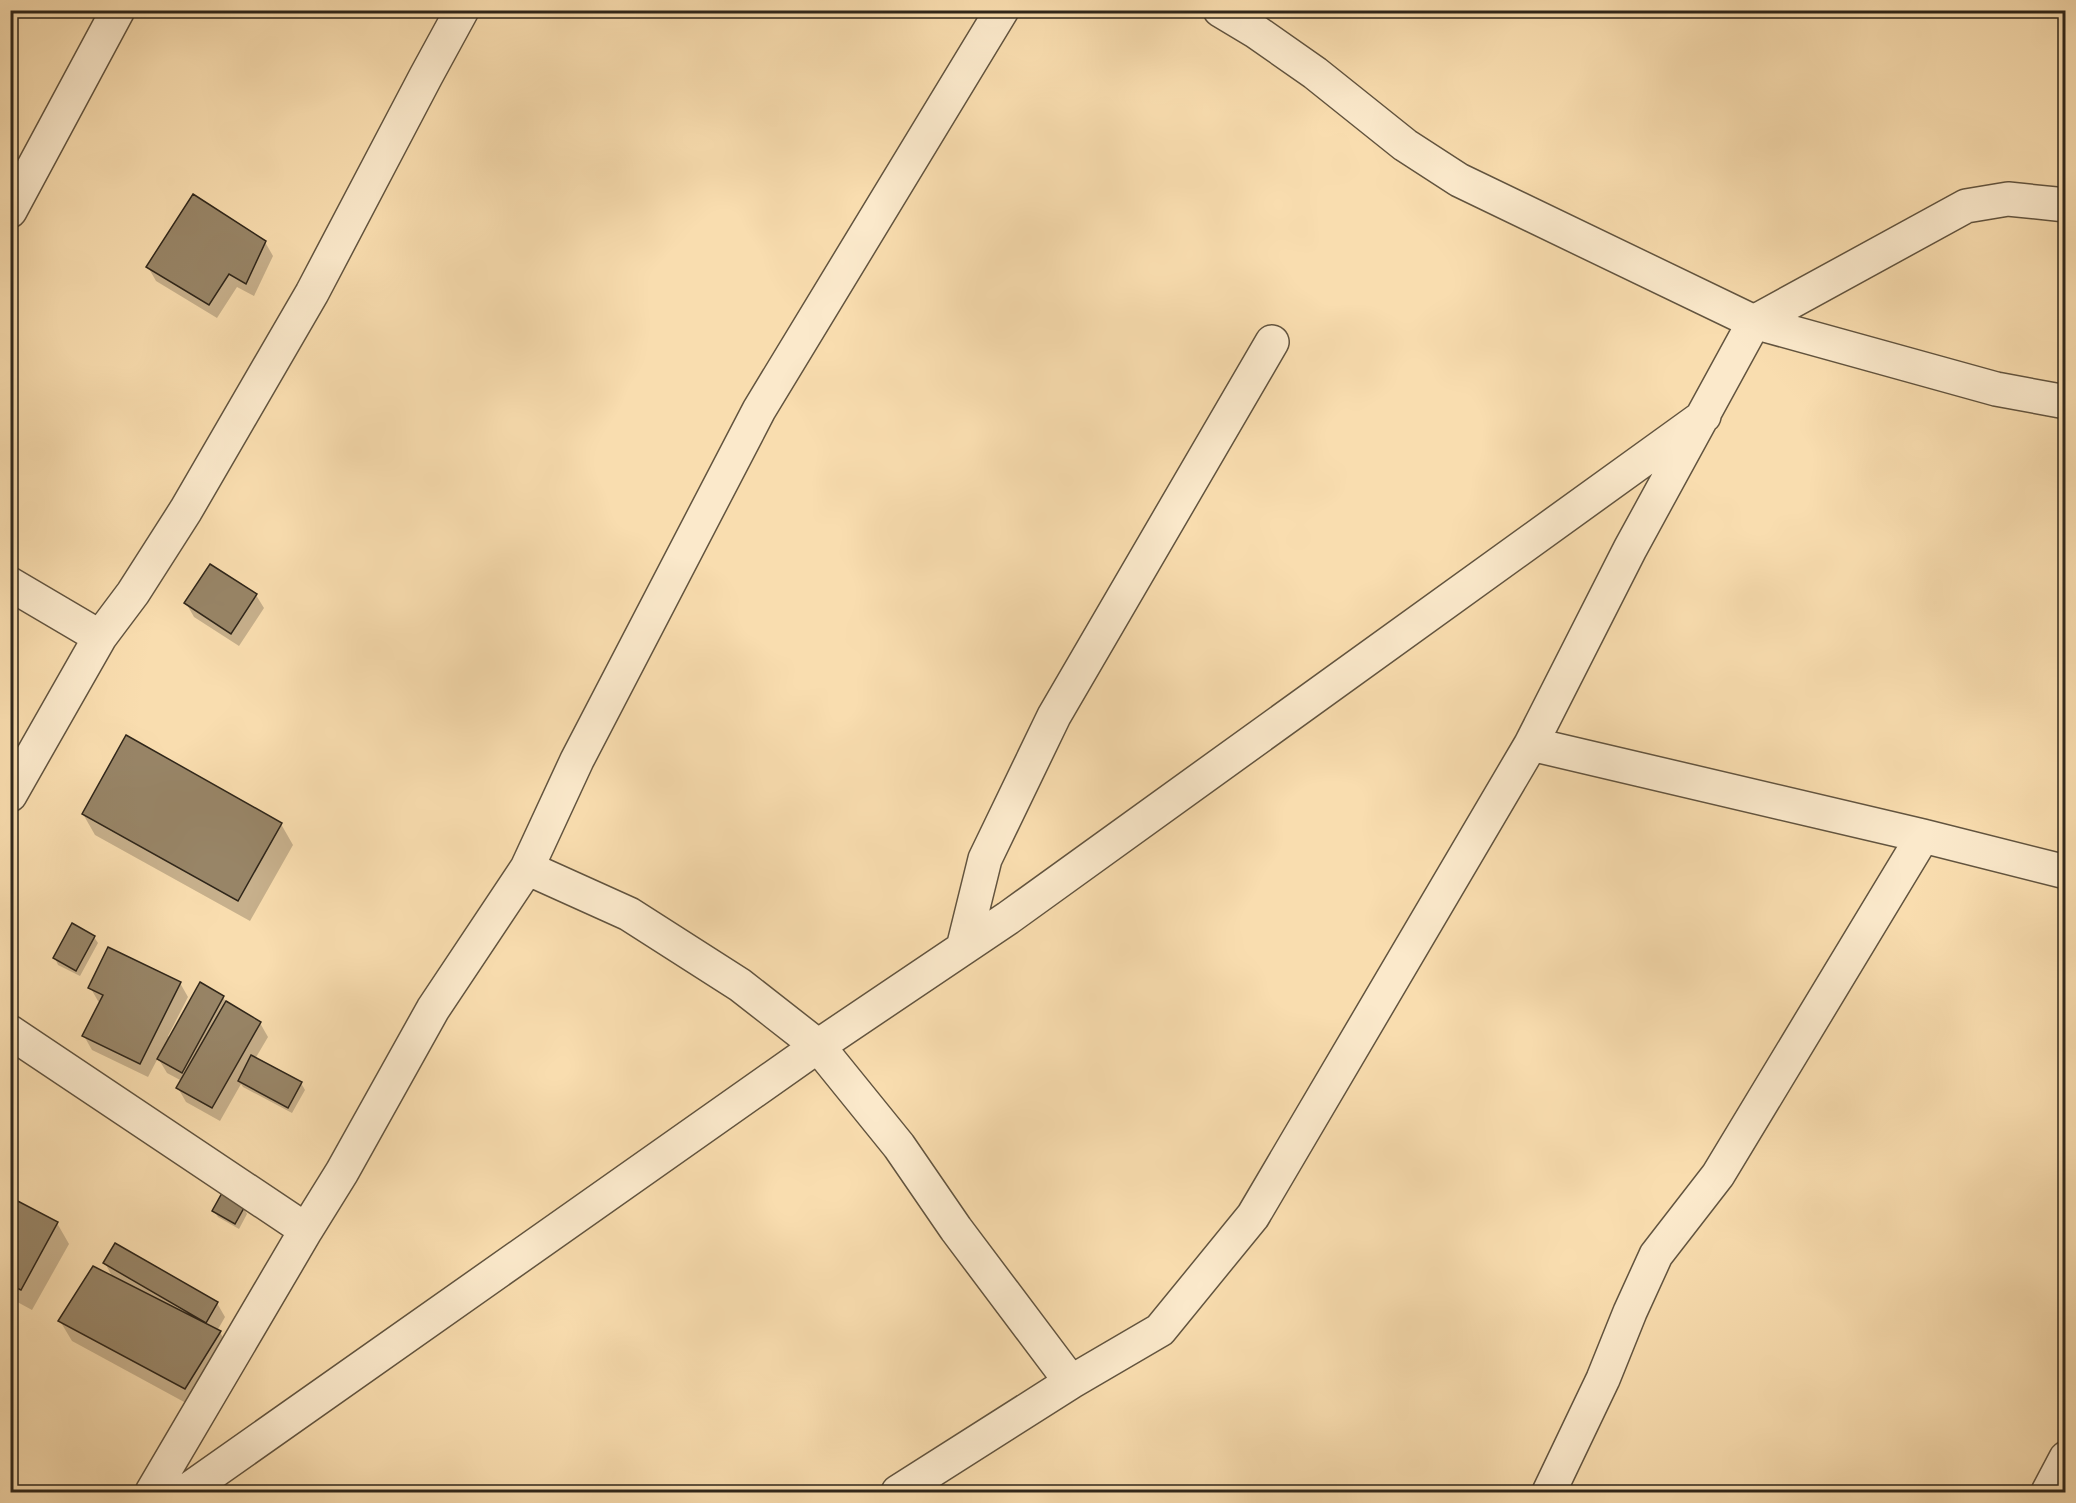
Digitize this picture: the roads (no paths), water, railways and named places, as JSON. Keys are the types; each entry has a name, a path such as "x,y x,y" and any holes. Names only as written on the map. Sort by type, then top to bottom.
{"street":[{"path":"10,211 118,10"},
{"path":"10,795 100,637 133,593 186,510 312,293 462,10"},
{"path":"152,1492 342,1172 433,1010 527,868 577,760 759,410 1002,10"},
{"path":"1220,10 1307,67 1405,145 1459,180 1754,322 1996,389 2066,402"},
{"path":"898,1492 1071,1382 1160,1330 1253,1216 1531,744 1630,549 1754,322 1966,206 2008,199 2066,205"},
{"path":"963,948 985,859 1054,716 1272,342"},
{"path":"184,1492 818,1046 1008,918 1704,416"},
{"path":"10,584 100,637"},
{"path":"1531,744 2066,872"},
{"path":"1549,1492 1603,1379 1629,1312 1656,1255 1718,1175 1923,836"},
{"path":"527,868 629,914 740,985 818,1046 899,1146 956,1230 1071,1382"},
{"path":"10,1032 306,1230"},
{"path":"2048,1492 2066,1458"}]}
